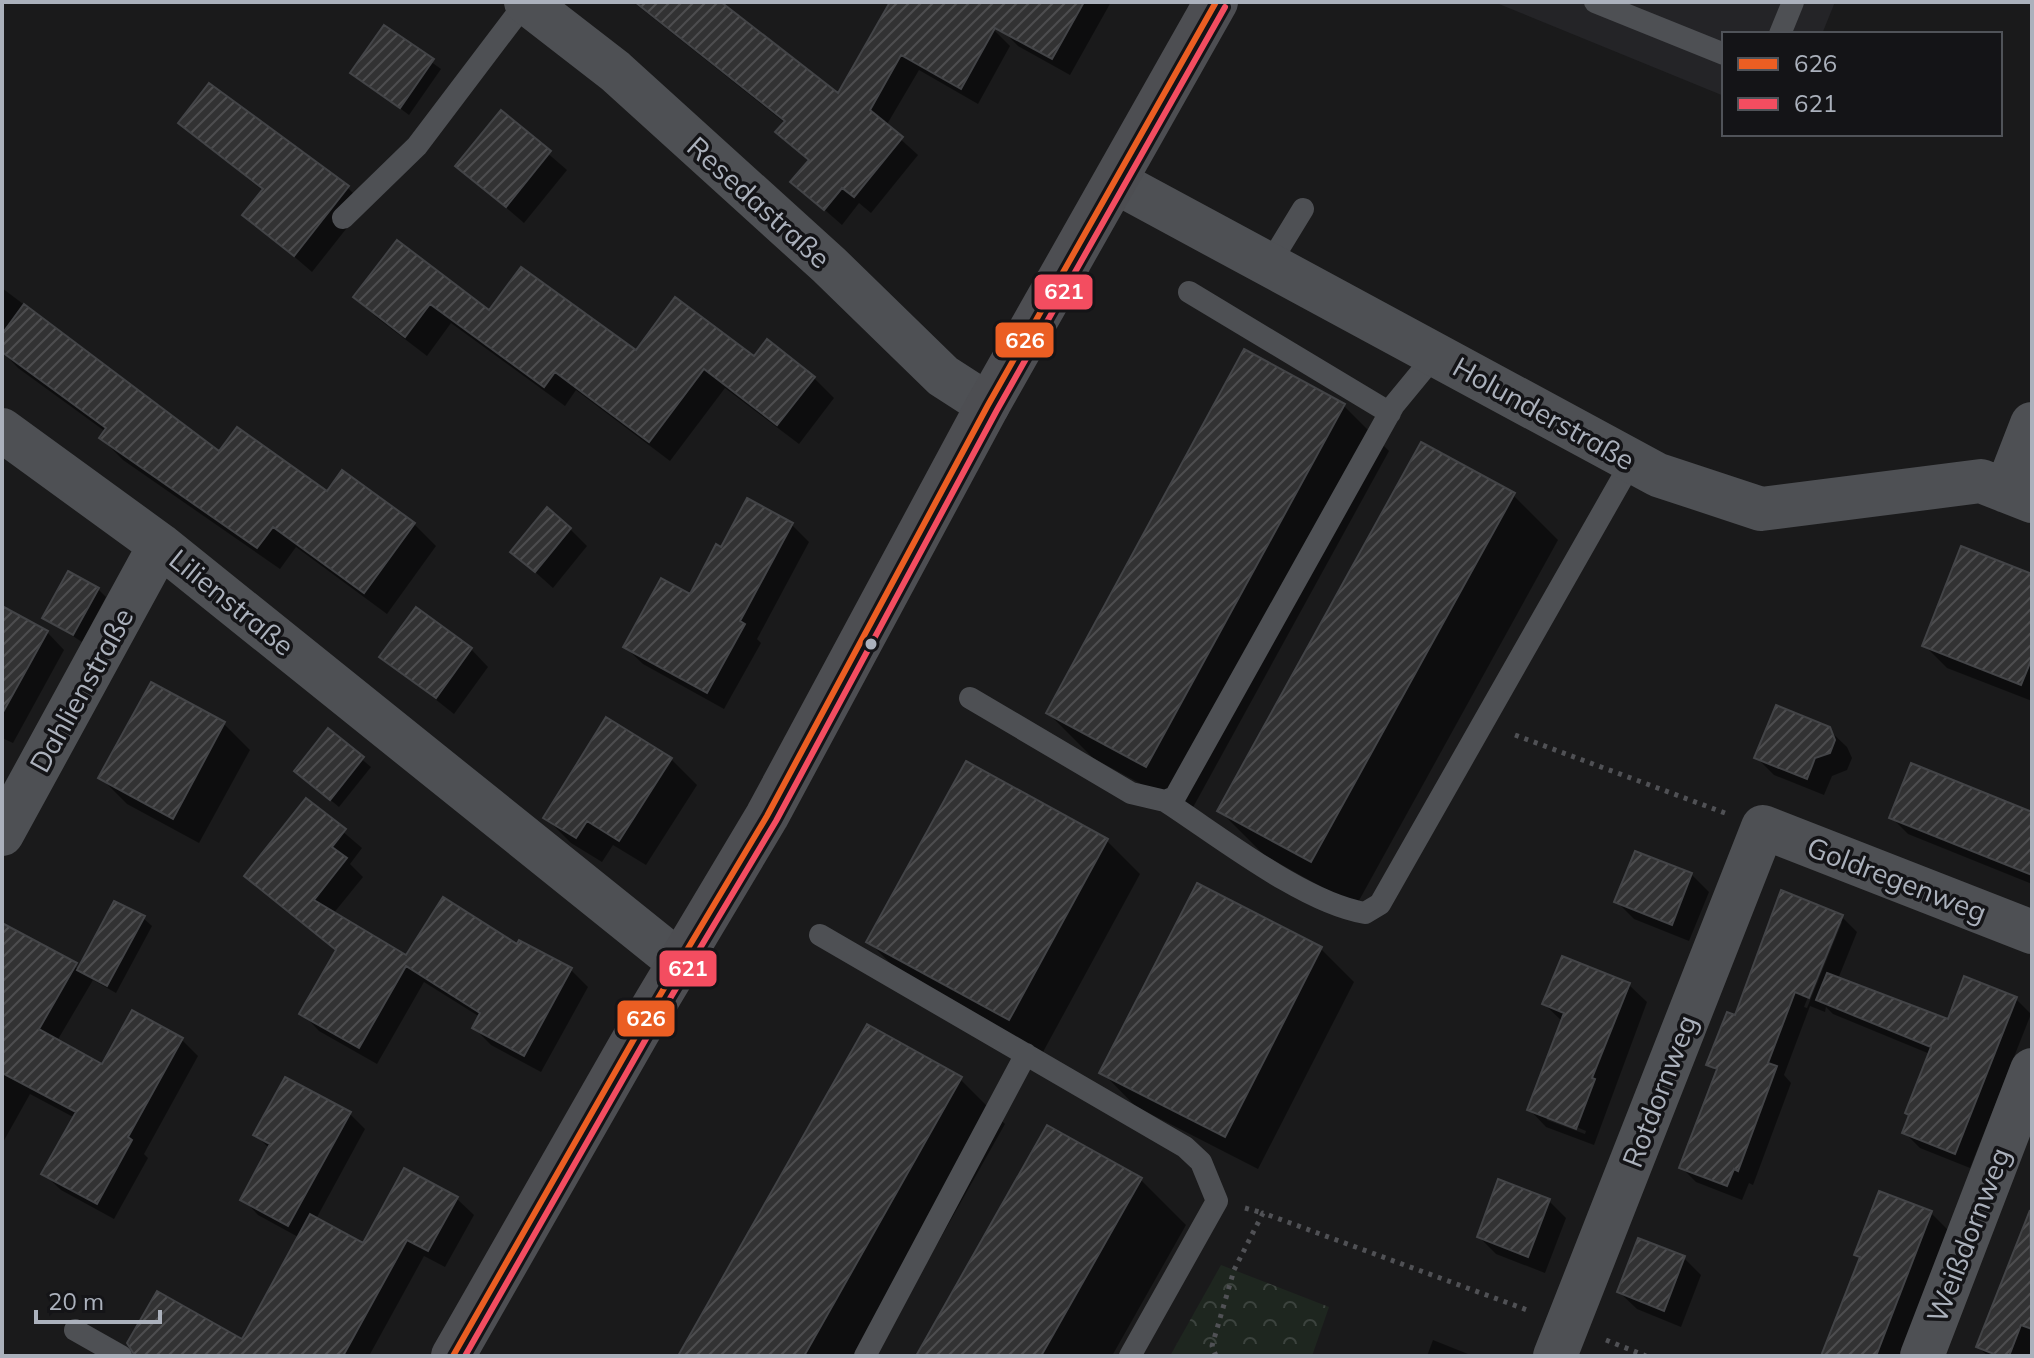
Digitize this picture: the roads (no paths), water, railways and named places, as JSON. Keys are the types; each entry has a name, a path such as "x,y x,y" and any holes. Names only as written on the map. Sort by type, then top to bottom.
{"main road":[{"path":"453,1356 858,651 988,405 1216,2"}],"street":[{"name":"Resedastraße","path":"526,2 615,71 829,265 943,376 988,405"},
{"name":"Holunderstraße","path":"1116,182 1658,475 1761,509 1811,506 1981,481 2019,496 2032,424"},
{"name":"Lilienstraße","path":"2,430 160,545 680,963"},
{"name":"Dahlienstraße","path":"2,834 160,545"},
{"name":"Goldregenweg","path":"1763,827 2032,932"},
{"name":"Rotdornweg","path":"1561,1340 1763,827"},
{"name":"Weißdornweg","path":"1922,1356 2032,1070"}],"lane":[{"path":"343,218 417,146 526,2"},
{"path":"1781,32 1793,2"},
{"path":"1606,4 1722,53"},
{"path":"1270,263 1303,209"},
{"path":"1189,292 1390,413"},
{"path":"1165,801 1175,797 1390,413 1436,354"},
{"path":"970,698 1131,793 1165,801 1298,886 1347,910 1365,913 1380,904 1632,461"},
{"path":"820,935 1185,1147 1201,1162 1217,1201 1130,1356"},
{"path":"865,1356 1026,1054"},
{"path":"75,1330 121,1356"}]}
